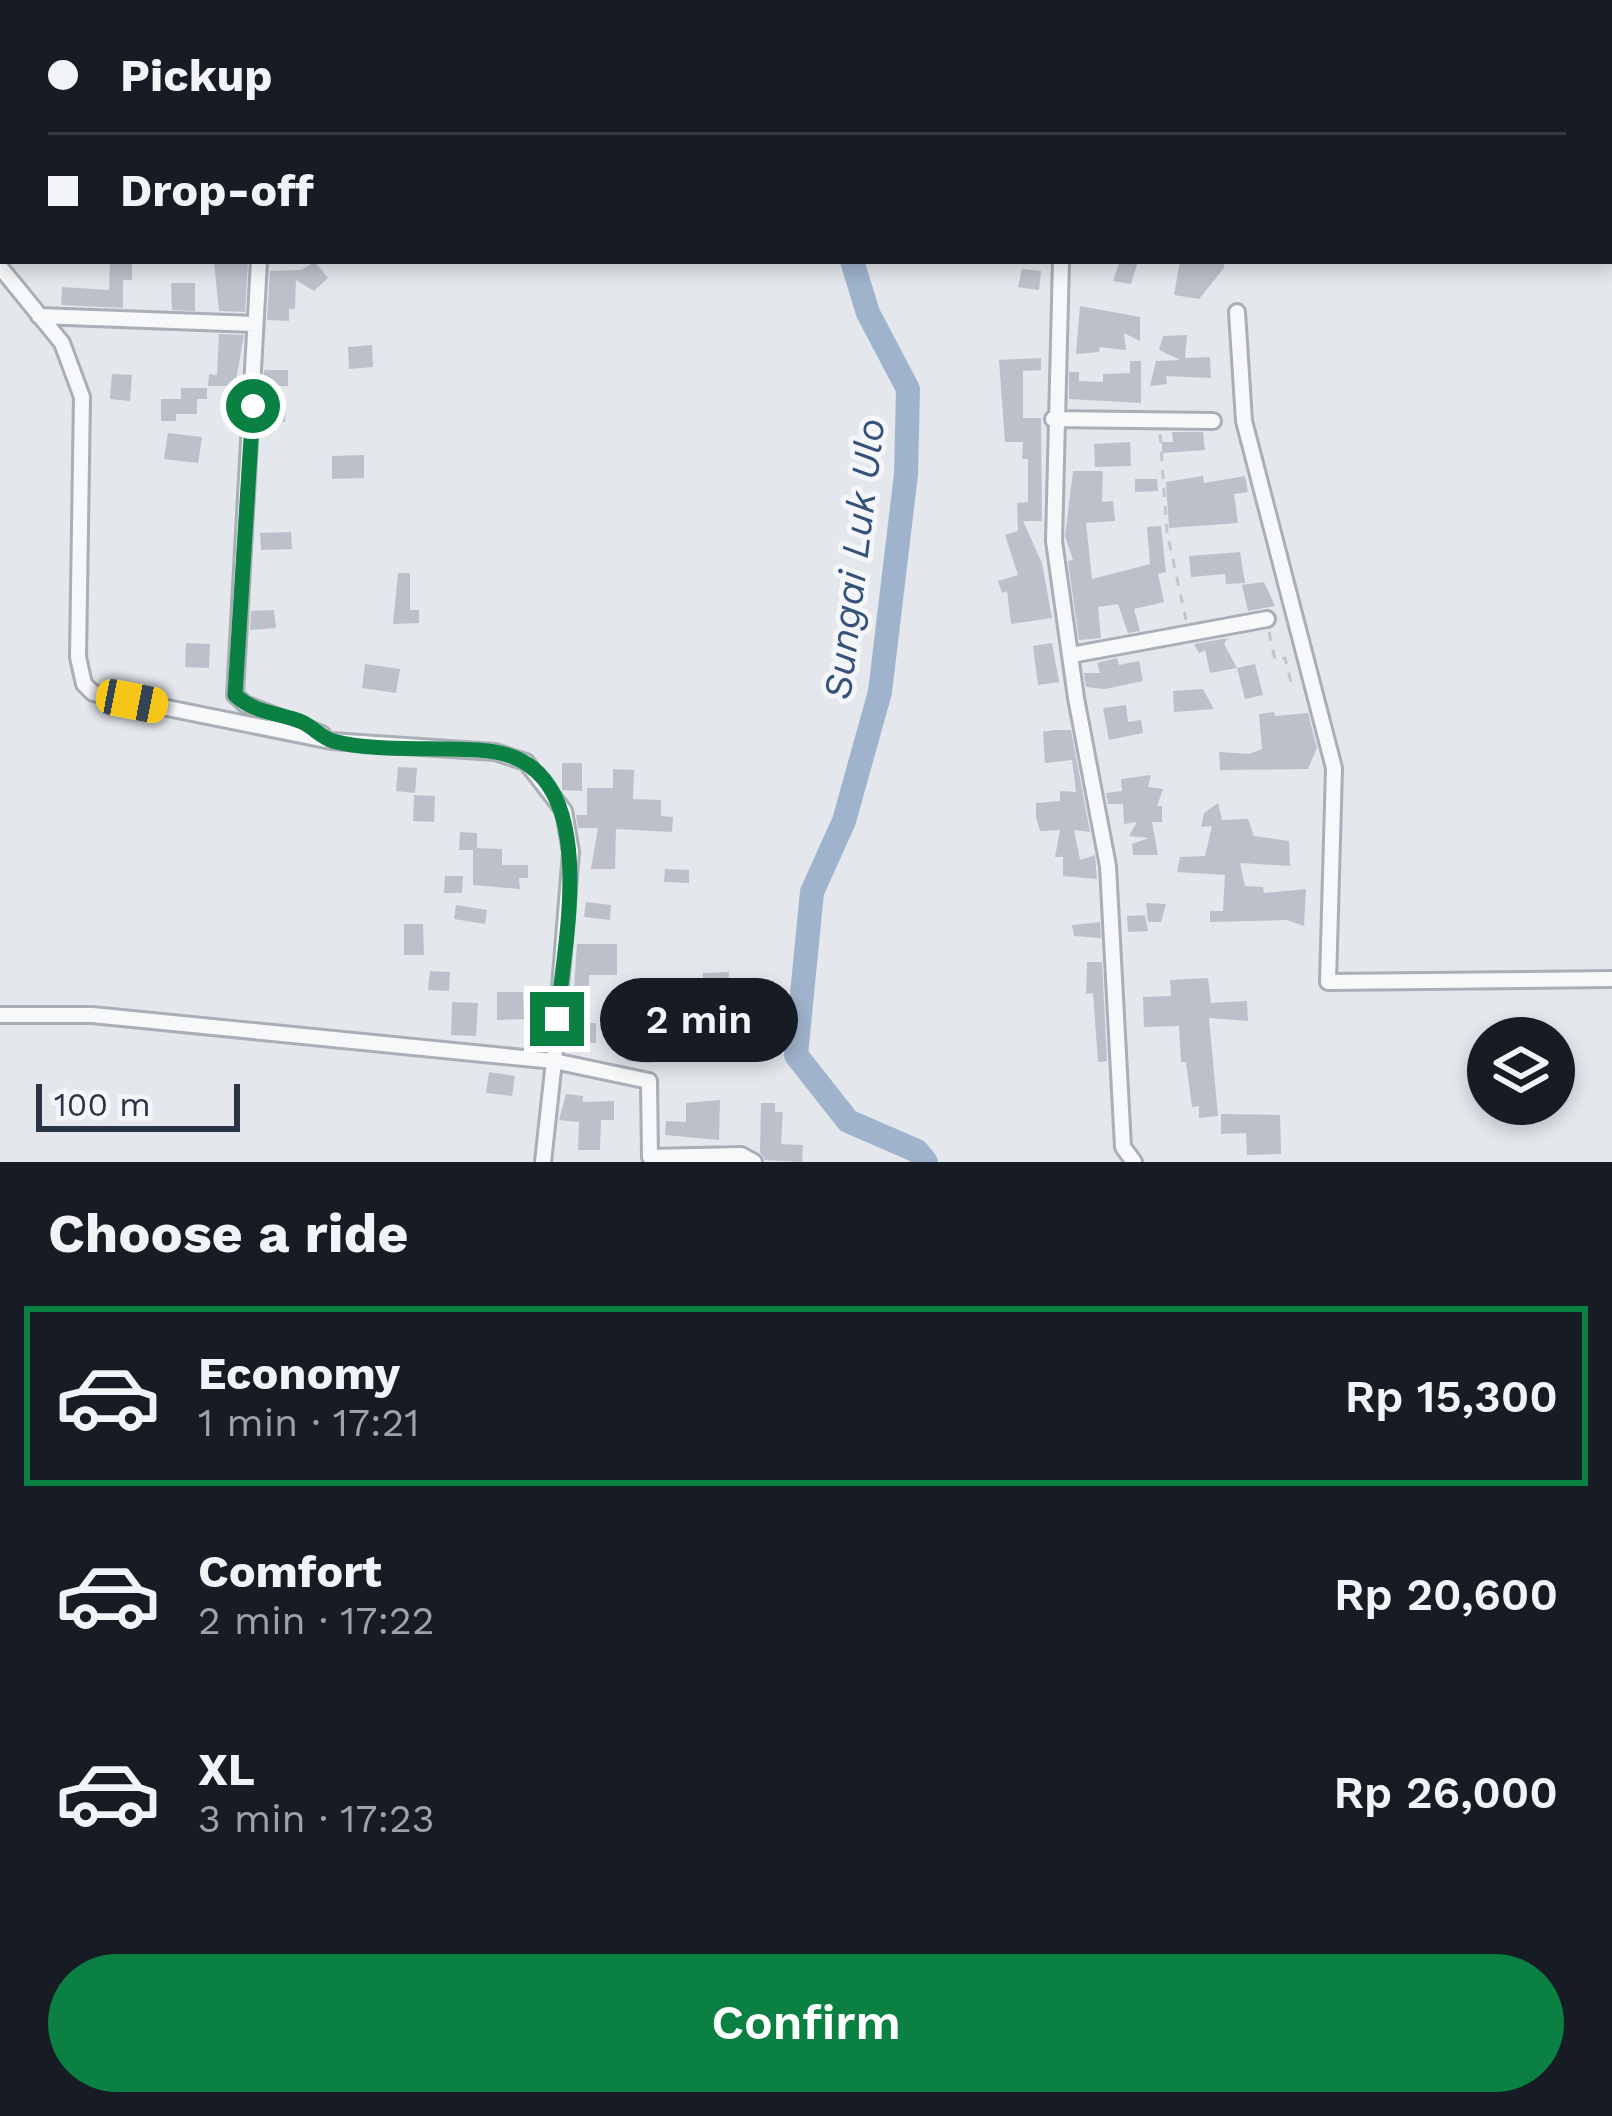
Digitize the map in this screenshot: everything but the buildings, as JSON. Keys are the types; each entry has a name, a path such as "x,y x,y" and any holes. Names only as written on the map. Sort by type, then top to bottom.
{"street":[{"path":"259,264 235,695 245,704 298,721 331,741"},
{"path":"1061,264 1053,419 1054,541 1108,866 1123,1148 1134,1162"},
{"path":"0,267 62,343 82,397 78,657 84,684 93,693 331,741 495,752 526,762 564,811 571,852 543,1162"},
{"path":"1237,312 1244,421 1334,768 1328,982 1612,979"},
{"path":"39,316 255,324"},
{"path":"1053,419 1213,421"},
{"path":"1072,656 1267,619"},
{"path":"0,1015 92,1015 554,1061 649,1081 650,1156 741,1155 754,1162"}],"path":[{"path":"1159,420 1167,532 1190,632"},
{"path":"1267,619 1275,660 1285,658 1293,690"}],"waterway":[{"name":"Sungai Luk Ulo","path":"853,264 868,313 908,389 906,474 880,692 844,821 812,892 796,1055 848,1121 917,1151 926,1162"}],"route":[{"path":"253,406 235,695 245,704 313,728 331,741 495,752 526,762 564,811 571,852 557,1019"}]}
